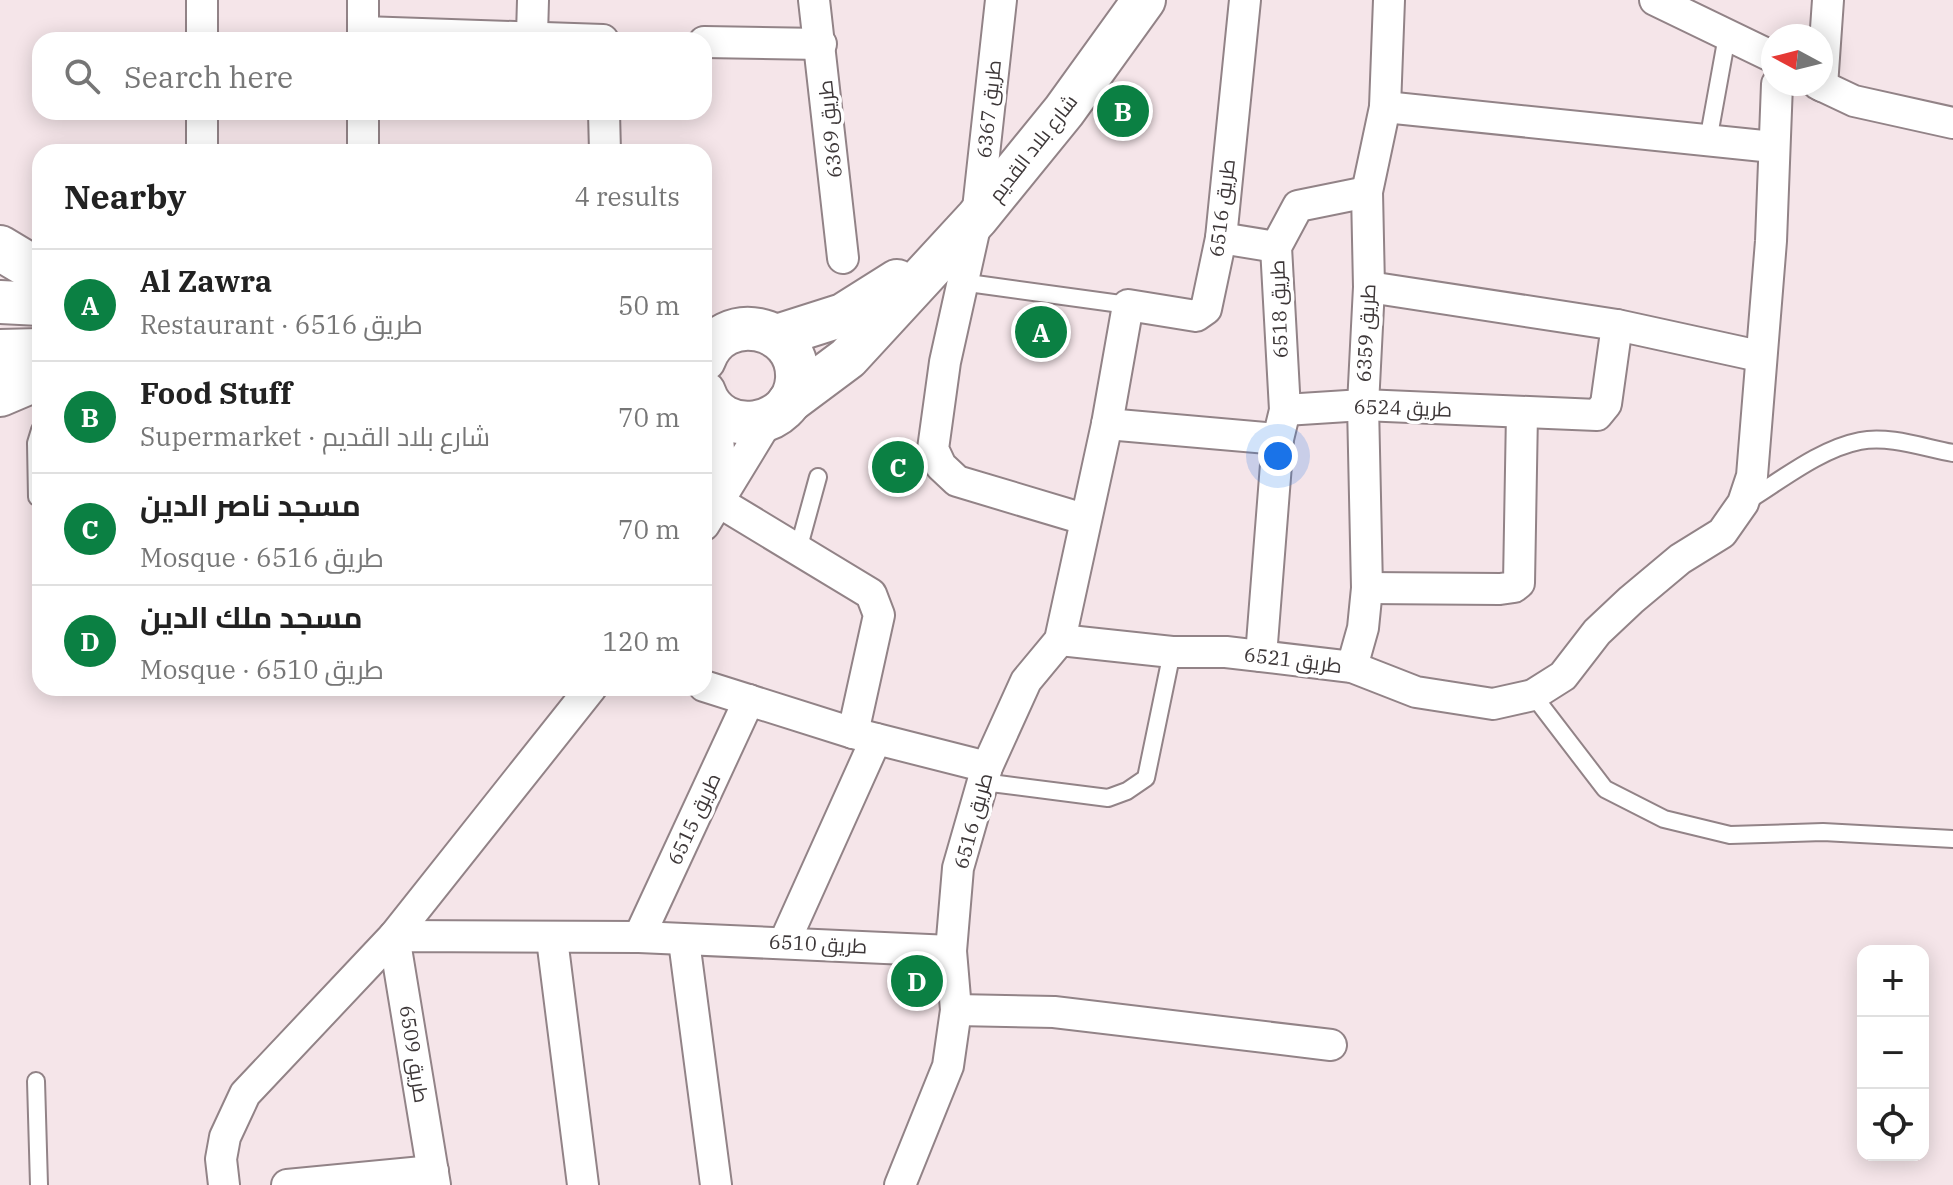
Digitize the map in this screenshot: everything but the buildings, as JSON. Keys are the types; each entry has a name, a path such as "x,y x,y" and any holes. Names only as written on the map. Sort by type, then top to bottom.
{"main road":[{"path":"0,248 32,267"},
{"path":"0,394 32,380"}],"street":[{"path":"202,0 202,32"},
{"path":"363,0 363,32"},
{"path":"532,32 533,0"},
{"name":"طريق 6369","path":"814,0 843,258"},
{"name":"طريق 6367","path":"1001,0 977,218 961,282 933,449 941,466 957,481 1084,519"},
{"name":"شارع بلاد القديم","path":"778,411 848,358 977,218 1064,111 1144,0"},
{"name":"طريق 6516","path":"900,1185 948,1066 956,1010 951,951 958,868 985,775 1026,681 1060,640 1107,424 1128,305 1203,314 1221,238 1245,0"},
{"name":"طريق 6359","path":"1352,667 1363,628 1367,588 1363,405 1369,287 1367,192 1385,107 1389,0"},
{"path":"1655,0 1761,52"},
{"path":"1826,24 1828,0"},
{"path":"712,42 821,44"},
{"path":"1833,91 1854,101 1953,123"},
{"path":"1743,503 1752,476 1759,356 1771,241 1776,96"},
{"path":"1385,107 1773,147"},
{"path":"202,120 202,144"},
{"path":"363,120 363,144"},
{"path":"604,120 605,144"},
{"name":"طريق 6518","path":"1261,656 1281,425 1276,247 1298,206 1367,192"},
{"name":"شارع بلاد القديم","path":"740,327 843,315 872,299 977,218"},
{"path":"1221,238 1276,247"},
{"path":"1369,287 1617,325 1759,356"},
{"path":"0,302 32,304"},
{"name":"طريق 6524","path":"1281,425 1363,405 1590,416 1602,410 1617,325"},
{"path":"712,356 714,342 740,327 785,344 796,366 795,391 778,411 712,512"},
{"path":"0,351 32,350"},
{"path":"712,396 739,423 778,411"},
{"path":"1367,588 1514,587 1521,576 1522,413"},
{"path":"712,419 721,469 712,510"},
{"path":"1107,424 1281,425"},
{"name":"طريق 6521","path":"1060,640 1172,652 1226,652 1352,667 1416,692 1493,704 1533,695 1563,676 1597,632 1680,559 1722,533 1743,503"},
{"path":"712,514 798,550 871,594 877,603 879,615 864,736 785,941"},
{"path":"712,688 985,775"},
{"path":"222,1172 225,1137 245,1094 394,936 585,696"},
{"name":"طريق 6515","path":"639,937 749,700"},
{"name":"طريق 6510","path":"394,936 639,937 684,941 785,941 951,951"},
{"name":"طريق 6509","path":"287,1185 434,1178 394,936"},
{"path":"552,939 583,1185"},
{"path":"684,941 716,1185"},
{"path":"956,1010 1054,1012 1331,1045"}],"lane":[{"path":"1708,141 1727,36"},
{"path":"961,282 1128,305"},
{"path":"1743,503 1820,458 1862,440 1953,453"},
{"path":"798,550 818,477"},
{"path":"985,775 1108,798 1127,791 1146,778 1172,652"},
{"path":"1533,695 1605,789 1664,819 1730,835 1823,832 1953,839"},
{"path":"36,1081 39,1185"}],"place":[{"name":"Food Stuff","path":"1123,111"},
{"name":"Al Zawra","path":"1041,332"},
{"name":"مسجد ناصر الدين","path":"898,467"},
{"name":"مسجد ملك الدين","path":"917,981"}]}
